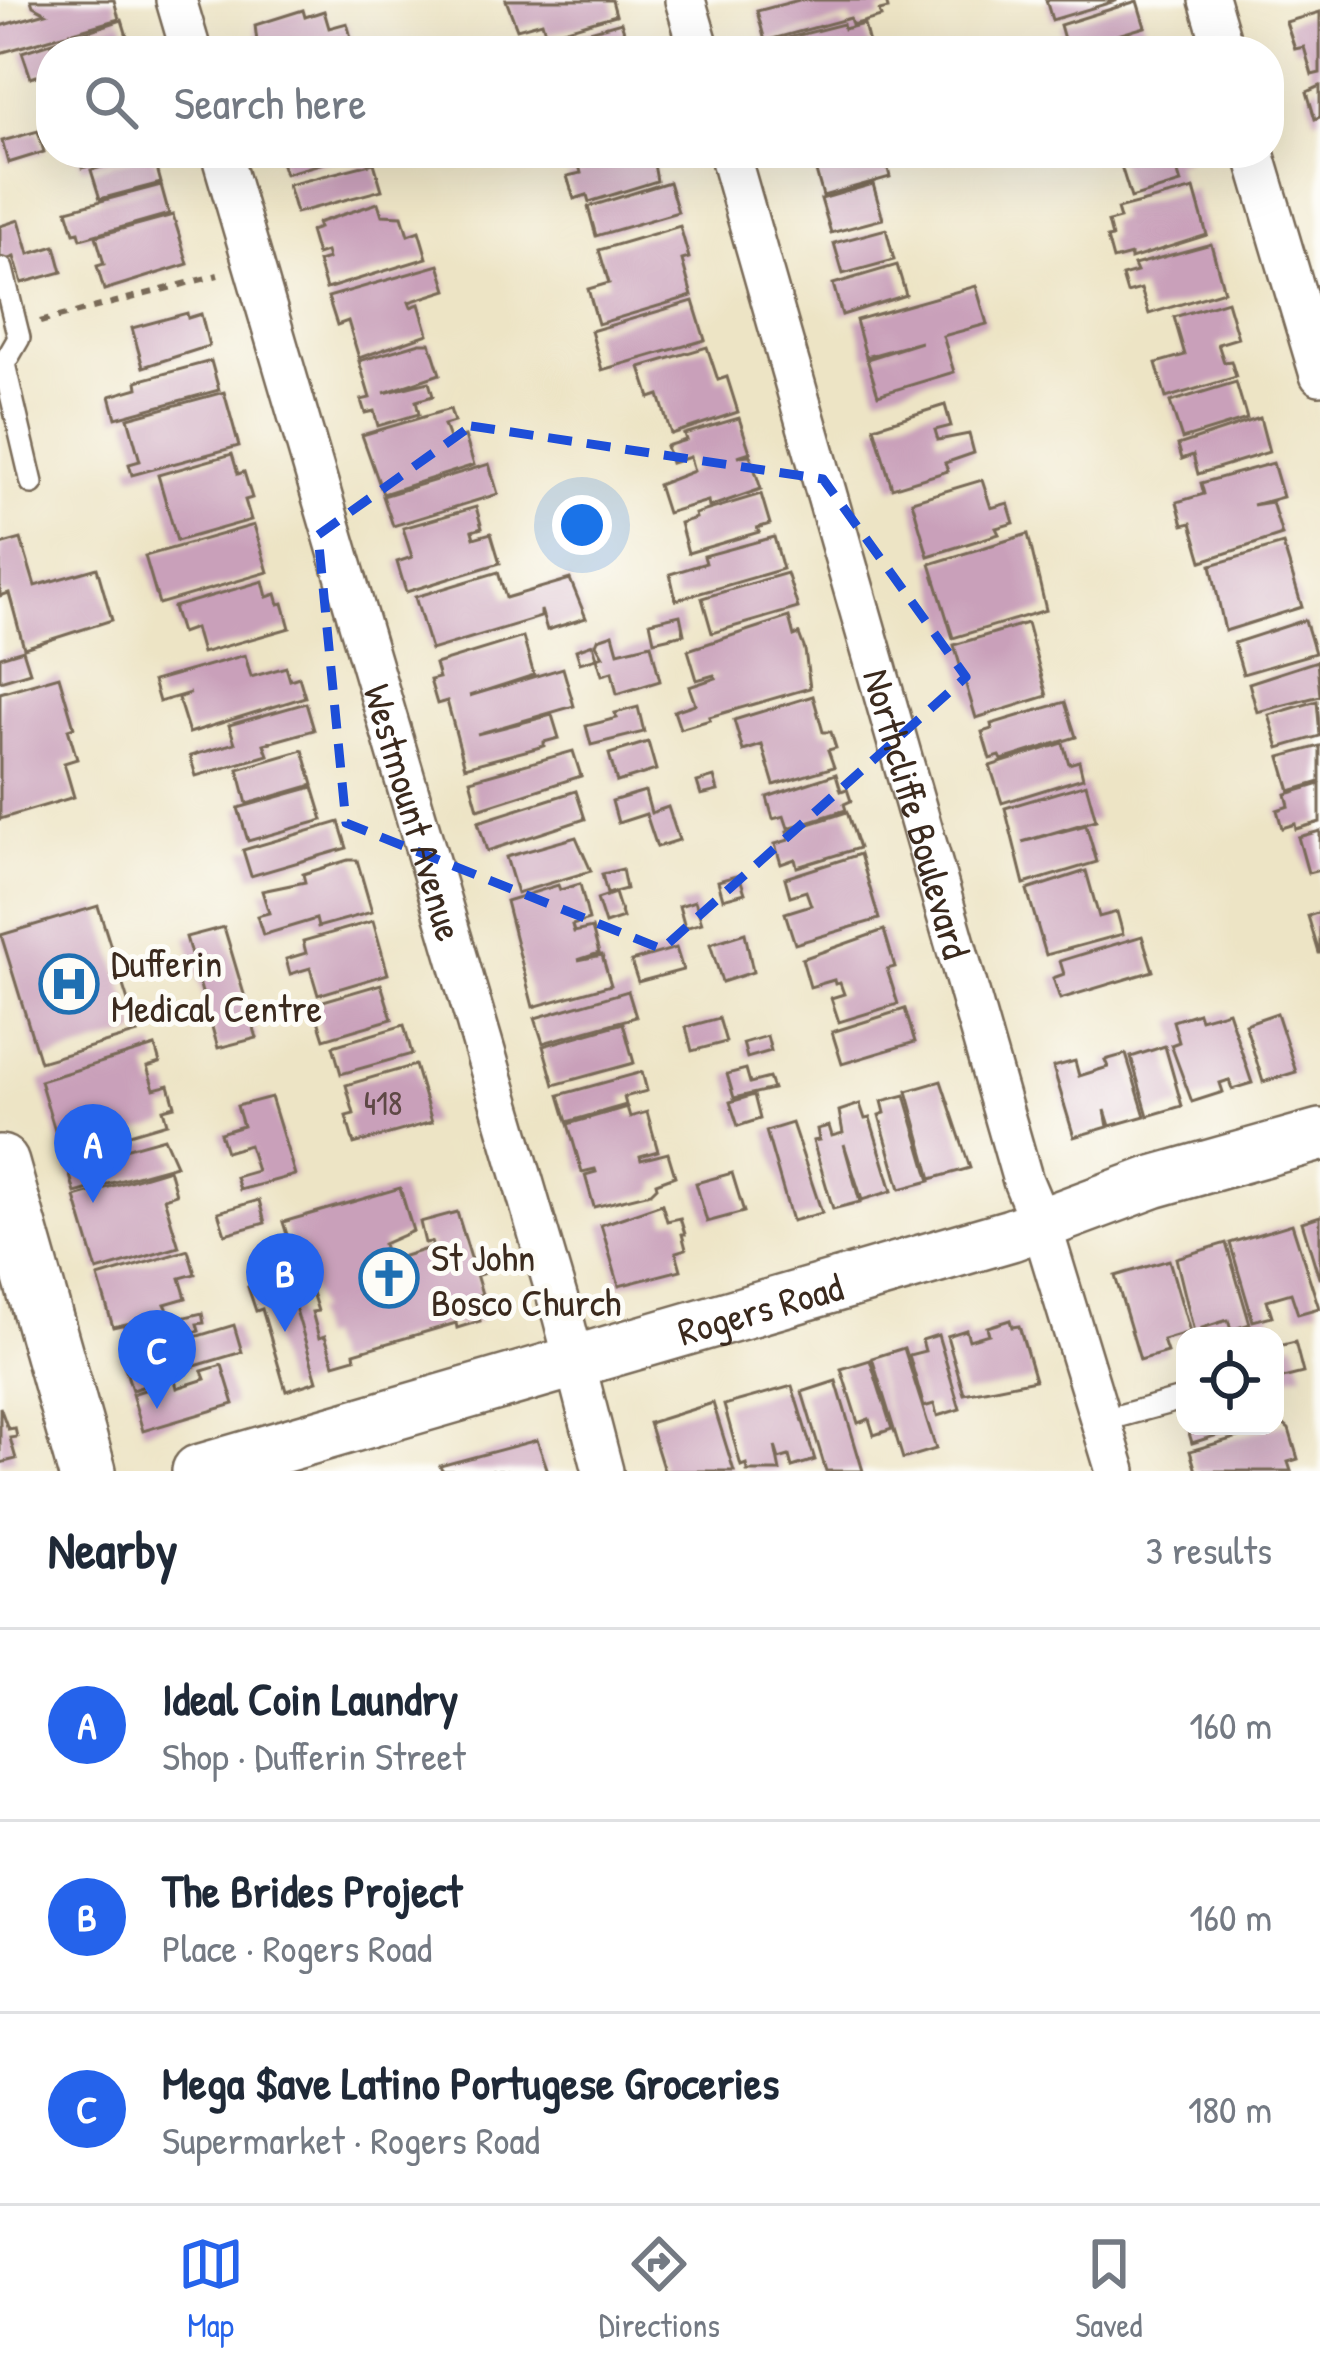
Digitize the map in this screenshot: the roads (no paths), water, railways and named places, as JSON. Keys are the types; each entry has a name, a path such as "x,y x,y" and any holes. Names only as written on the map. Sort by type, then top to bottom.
{"main road":[{"path":"0,1164 87,1471"}],"street":[{"path":"176,0 187,36"},
{"path":"685,0 696,36"},
{"path":"1209,0 1220,36"},
{"name":"Westmount Avenue","path":"224,168 603,1471"},
{"name":"Northcliffe Boulevard","path":"733,168 1023,1181 1041,1224 1116,1471"},
{"path":"1258,168 1320,375"},
{"name":"Rogers Road","path":"198,1471 1041,1224 1153,1183 1320,1135"}],"lane":[{"path":"2,269 12,336 4,364 32,483"},
{"path":"1101,1421 1176,1400"}],"place":[{"name":"Dufferin Medical Centre","path":"69,984"},
{"name":"Ideal Coin Laundry","path":"93,1203"},
{"name":"St John Bosco Church","path":"389,1278"},
{"name":"The Brides Project","path":"285,1332"},
{"name":"Mega $ave Latino Portugese Groceries","path":"157,1409"}]}
